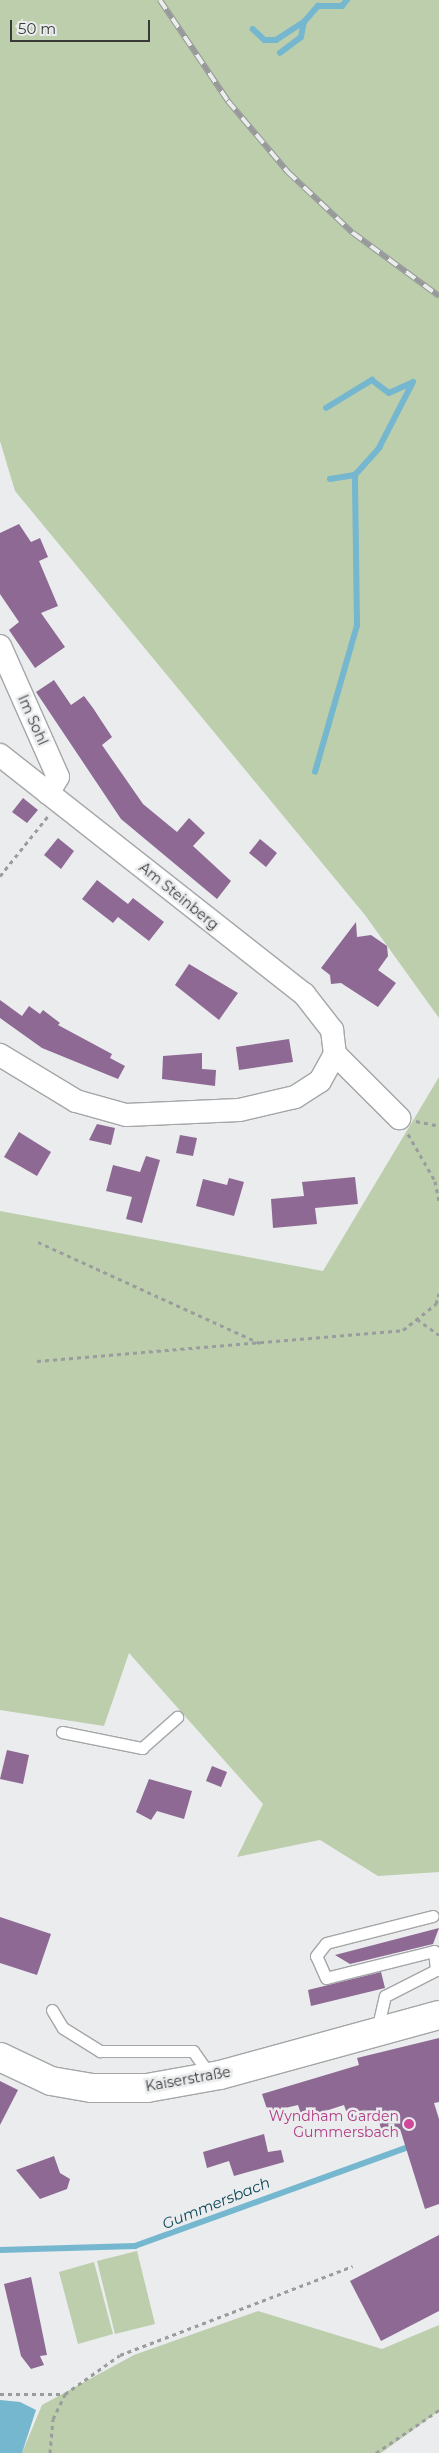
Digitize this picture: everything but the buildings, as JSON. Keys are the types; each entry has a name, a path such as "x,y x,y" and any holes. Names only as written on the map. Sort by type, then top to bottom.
{"street":[{"name":"Im Sohl","path":"0,646 58,777 53,797"},
{"name":"Am Steinberg","path":"0,755 304,994 328,1024 335,1054"},
{"path":"0,1055 76,1101 126,1115 239,1110 295,1098 320,1081 335,1054 399,1118"},
{"name":"Kaiserstraße","path":"0,2057 51,2081 92,2088 148,2088 211,2076 439,2015"}],"lane":[{"path":"62,1732 142,1748 177,1717"},
{"path":"377,2032 385,1996 436,1970 434,1951 326,1978 316,1956 326,1943 433,1916"},
{"path":"52,2010 63,2028 100,2051 193,2051 211,2076"}],"path":[{"path":"0,876 53,797"},
{"path":"399,1118 435,1181 439,1201"},
{"path":"38,1242 261,1344"},
{"path":"38,1361 261,1344 403,1330 436,1304 439,1292"},
{"path":"417,1319 439,1335"},
{"path":"50,2453 53,2419 65,2394 120,2355 353,2266"},
{"path":"0,2394 65,2394"},
{"path":"376,2453 439,2410"}],"green space":[{"path":"0,0 439,0 439,1018 365,915 15,491 0,441"},
{"path":"439,1077 439,1872 378,1876 320,1840 237,1857 263,1804 129,1653 104,1726 0,1710 0,1211 323,1271"},
{"path":"137,2251 155,2324 115,2334 97,2261"},
{"path":"94,2262 113,2334 78,2344 59,2272"},
{"path":"258,2311 382,2349 439,2325 439,2411 381,2453 22,2453 42,2405 134,2355"}],"water":[{"path":"0,2400 20,2402 36,2410 22,2453 0,2453"}],"waterway":[{"path":"280,53 301,37 304,22 318,6 342,6 347,0"},
{"path":"253,29 265,40 276,40 304,22"},
{"path":"326,408 372,380 389,393 411,383"},
{"path":"315,772 357,626 355,475 379,448 413,382"},
{"path":"330,479 355,475"},
{"name":"Gummersbach","path":"0,2250 135,2246 405,2148"}],"railway":[{"path":"160,0 228,101 288,172 353,233 439,296"}],"place":[{"name":"Wyndham Garden Gummersbach","path":"409,2124"}]}
